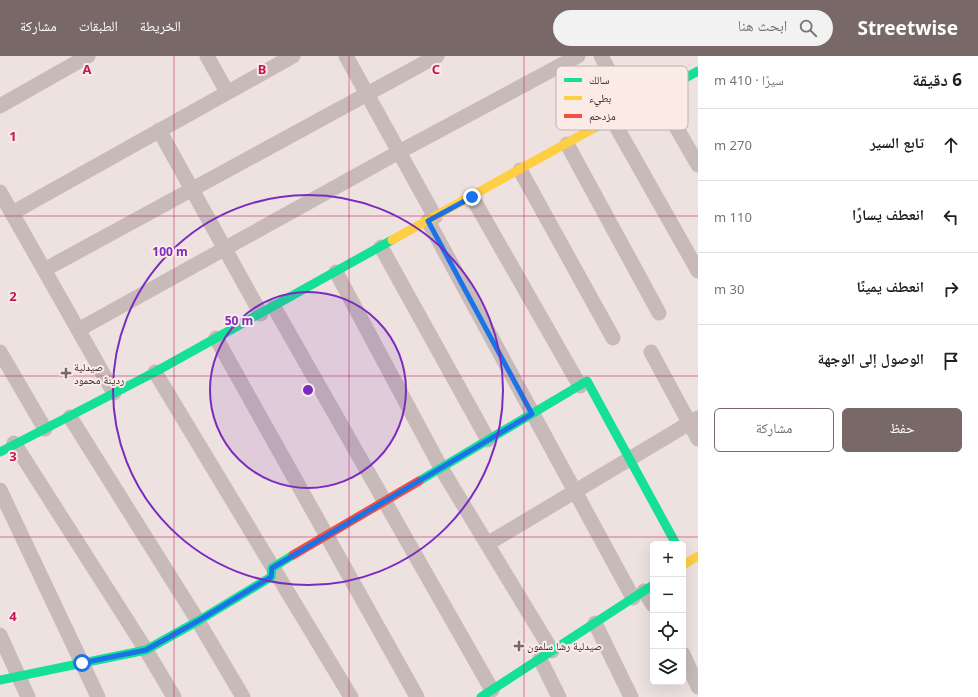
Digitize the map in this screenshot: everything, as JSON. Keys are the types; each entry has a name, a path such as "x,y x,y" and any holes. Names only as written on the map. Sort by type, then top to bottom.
{"street":[{"path":"0,106 88,56"},
{"path":"207,56 227,92"},
{"path":"114,394 44,270 4,203 159,130 293,56"},
{"path":"346,56 399,152 431,219 574,492 650,601"},
{"path":"44,270 437,56"},
{"path":"559,66 578,56"},
{"path":"601,56 606,66"},
{"path":"78,330 399,152 556,68"},
{"path":"688,77 698,71"},
{"path":"159,130 224,248 267,310 384,501 487,693 643,591"},
{"path":"0,452 14,443 70,417 155,372 592,130"},
{"path":"618,130 698,271"},
{"path":"678,130 698,165"},
{"path":"567,144 658,313"},
{"path":"520,170 613,338"},
{"path":"472,197 580,386"},
{"path":"381,247 488,440"},
{"path":"336,272 441,468 487,544 546,655 559,697"},
{"path":"216,338 417,697"},
{"path":"0,352 45,428"},
{"path":"650,352 694,420 698,439"},
{"path":"155,372 351,697"},
{"path":"272,568 587,381 674,541"},
{"path":"70,417 198,621 243,697"},
{"path":"487,544 694,420"},
{"path":"14,443 146,650 174,697"},
{"path":"0,490 98,697"},
{"path":"0,680 146,650 271,577 272,568"},
{"path":"595,623 631,697"},
{"path":"0,635 28,697"},
{"path":"686,661 698,687"}],"traffic: fast":[{"path":"688,76 698,71"},
{"path":"0,452 155,372 392,240"},
{"path":"419,481 587,381 674,541"},
{"path":"0,680 146,650 271,577 272,568 293,555"},
{"path":"481,697 650,587"}],"traffic: slow":[{"path":"392,240 590,130"},
{"path":"686,563 698,556"}],"traffic: jam":[{"path":"293,555 419,481"}],"place":[{"name":"صيدلية ردينة محمود","path":"66,373"},
{"name":"صيدلية رشا سلمون","path":"519,646"}],"route":[{"path":"82,663 146,650 271,577 272,568 532,414 428,221 472,197"}]}
